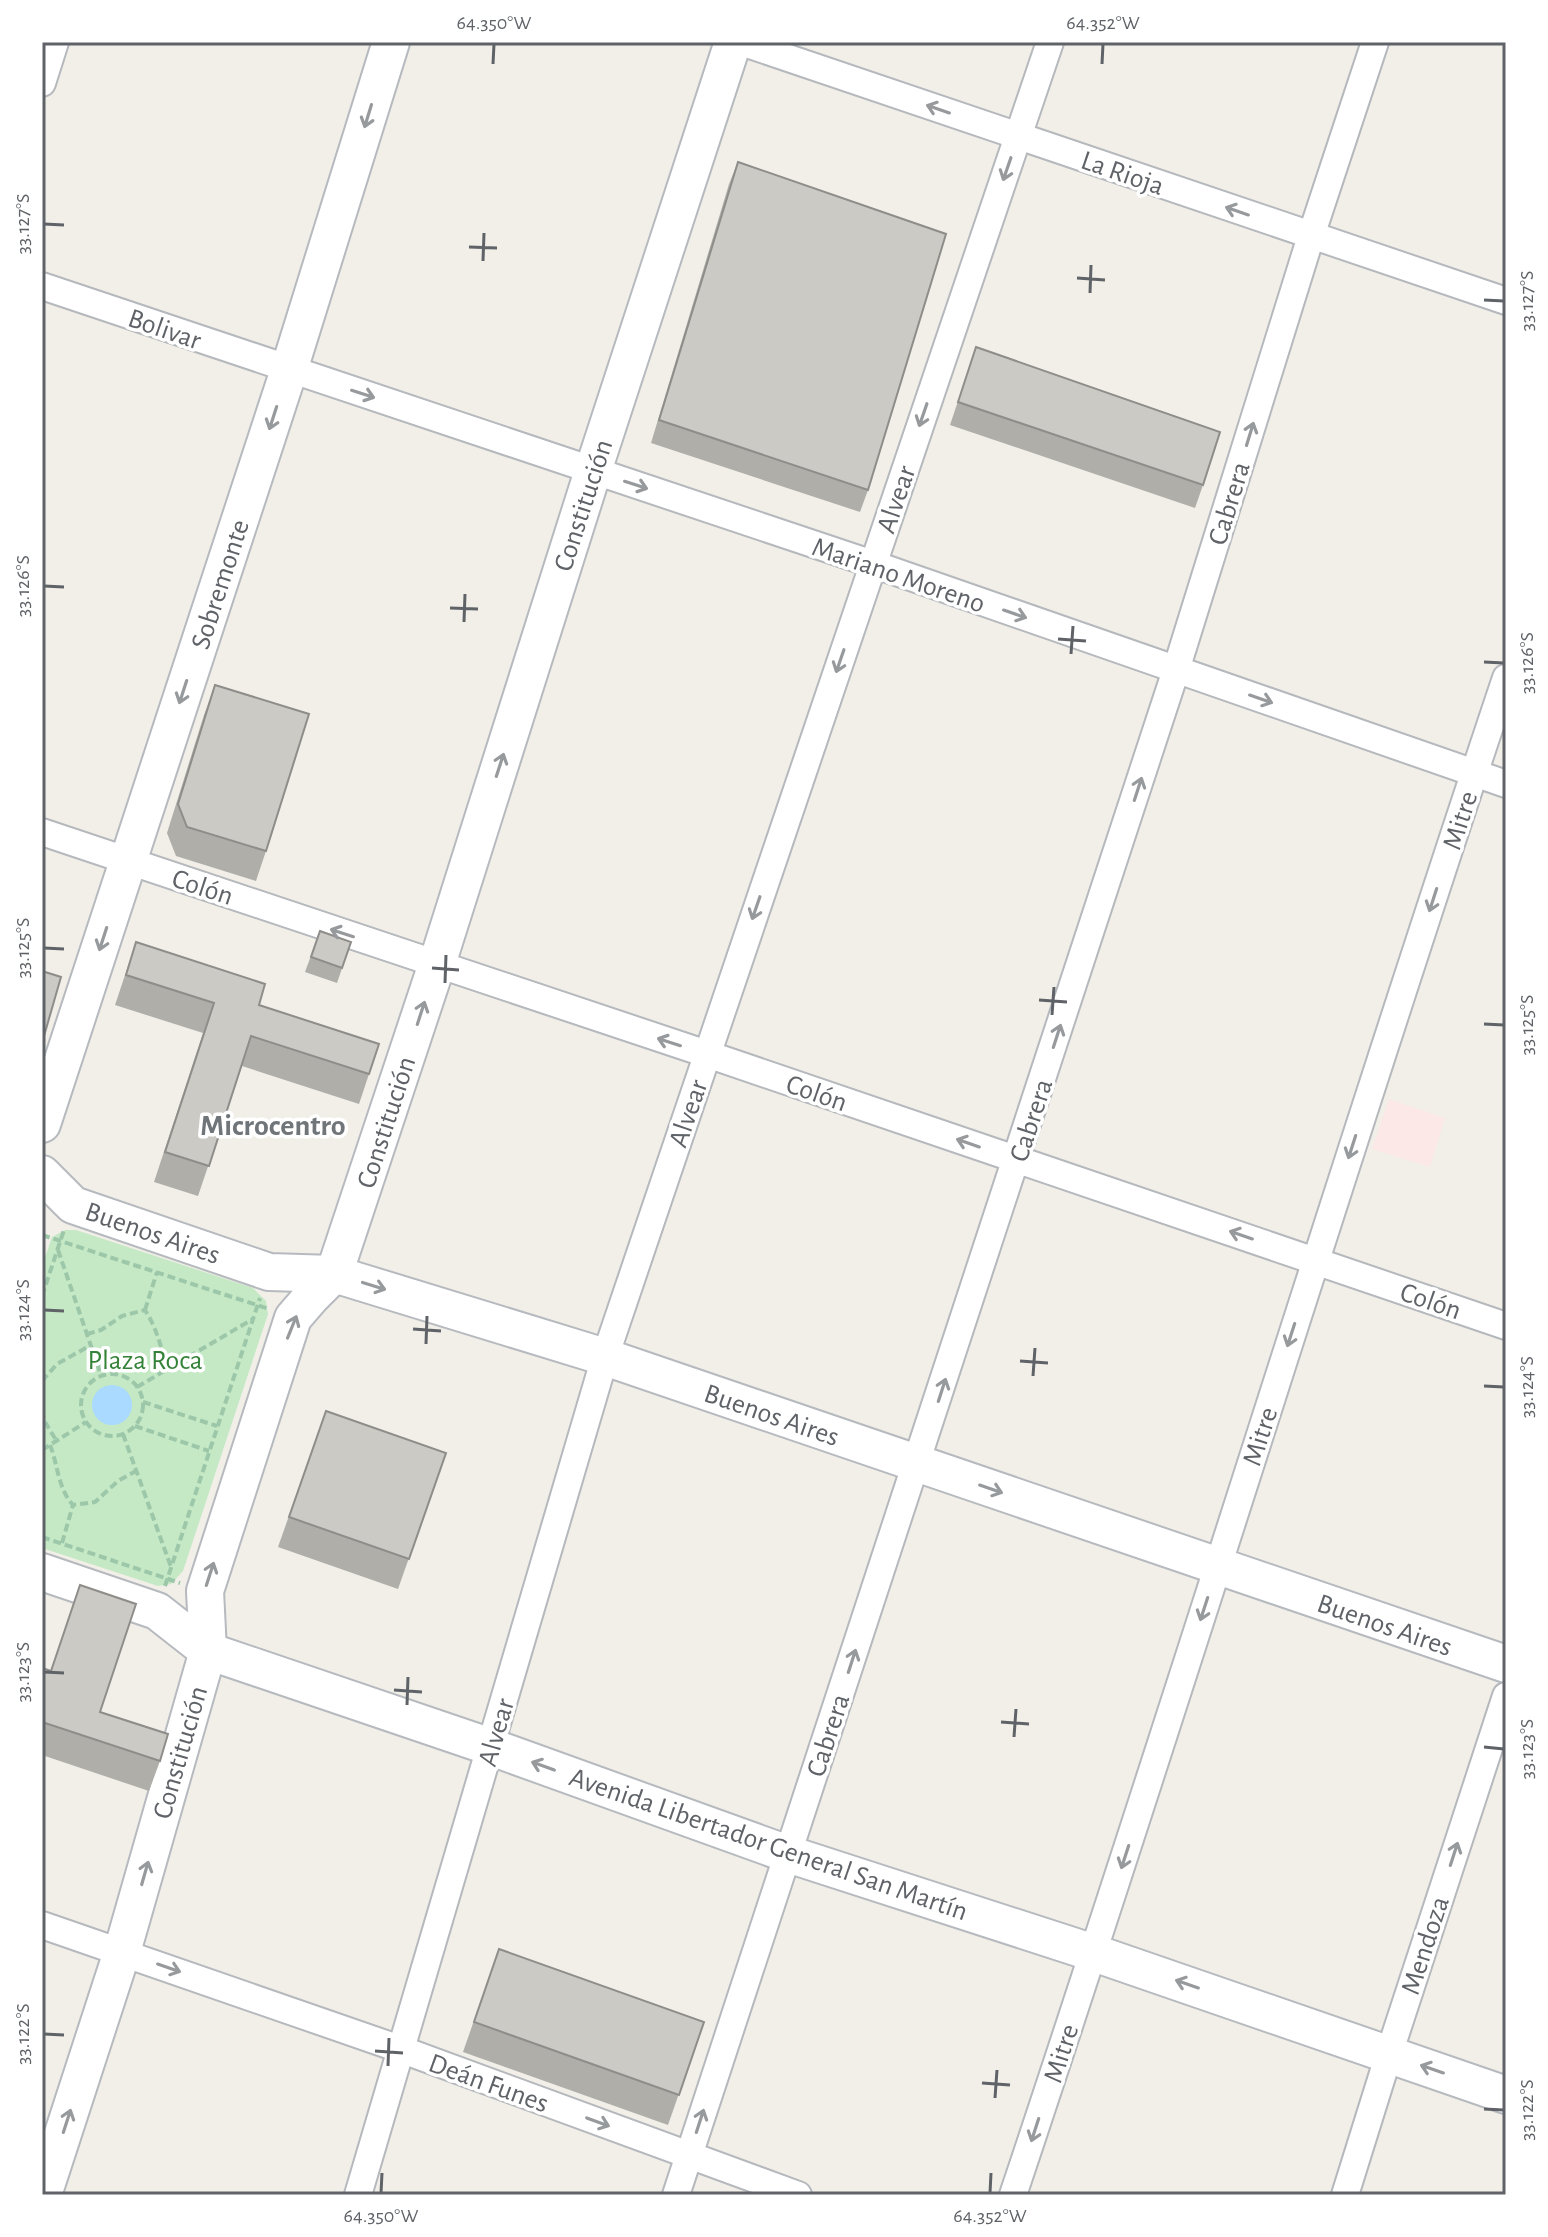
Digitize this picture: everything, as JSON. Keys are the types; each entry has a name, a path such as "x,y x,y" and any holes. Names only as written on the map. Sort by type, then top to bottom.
{"main road":[{"name":"Sobremonte","path":"42,1124 289,370 391,42"},
{"name":"Constitución","path":"43,2195 122,1952 208,1651 205,1591 293,1318 334,1274 437,964 733,42"},
{"name":"Buenos Aires","path":"42,1174 73,1205 269,1272 334,1274 605,1357 1506,1664"},
{"name":"Avenida Libertador General San Martín","path":"52,1558 162,1595 208,1651 491,1747 788,1854 1094,1953 1506,2095"}],"street":[{"path":"42,83 55,42"},
{"name":"La Rioja","path":"741,42 1506,301"},
{"name":"Alvear","path":"358,2195 605,1357 1050,42"},
{"name":"Cabrera","path":"676,2195 1017,1160 1375,42"},
{"name":"Bolivar","path":"42,286 289,370"},
{"name":"Mariano Moreno","path":"289,370 873,564 1506,784"},
{"name":"Mitre","path":"1013,2195 1506,678"},
{"name":"Colón","path":"42,832 1506,1326"},
{"name":"Mendoza","path":"1345,2195 1506,1696"},
{"name":"Deán Funes","path":"42,1925 400,2049 798,2195"}],"path":[{"path":"42,1296 73,1205"},
{"path":"42,1235 293,1318"},
{"path":"58,1250 101,1375"},
{"path":"157,1272 145,1310 160,1338 169,1368"},
{"path":"162,1595 269,1272"},
{"path":"87,1334 101,1330 122,1316 145,1310"},
{"path":"137,1387 253,1319"},
{"path":"42,1381 57,1364 91,1345"},
{"path":"115,1374 127,1378 137,1387 143,1402 142,1414 135,1426 123,1434 109,1436 96,1432 86,1422 81,1409 82,1395 90,1383 101,1375 115,1374"},
{"path":"143,1402 218,1426"},
{"path":"42,1410 45,1422 57,1440"},
{"path":"42,1450 86,1422"},
{"path":"135,1426 209,1451"},
{"path":"123,1434 171,1568"},
{"path":"50,1445 61,1485 73,1505"},
{"path":"73,1505 95,1502 118,1481 136,1471"},
{"path":"52,1558 73,1505"},
{"path":"42,1537 52,1558 162,1595 205,1591"}],"shaded area":[{"path":"1389,1099 1445,1118 1430,1167 1372,1149"}],"green space":[{"name":"Plaza Roca","path":"65,1230 76,1230 253,1288 266,1301 268,1314 183,1571 171,1584 158,1586 42,1548 42,1266 52,1237"}],"water":[{"path":"112,1385 126,1391 132,1405 126,1419 112,1425 98,1419 92,1405 98,1391"}],"building":[{"path":"738,162 946,234 868,490 659,420"},
{"path":"976,347 1220,432 1203,485 958,402"},
{"path":"215,685 309,714 266,851 187,827 178,804"},
{"path":"320,931 351,942 342,968 311,957"},
{"path":"136,942 265,984 259,1005 379,1044 369,1074 251,1036 209,1166 165,1152 214,1003 126,975"},
{"path":"42,971 61,977 42,1043"},
{"path":"326,1411 446,1453 409,1559 289,1517"},
{"path":"80,1585 136,1604 100,1712 168,1734 160,1761 42,1722 42,1668 51,1671"},
{"path":"499,1949 704,2022 679,2095 474,2022"}],"district":[{"name":"Microcentro","path":"273,1125"}]}
